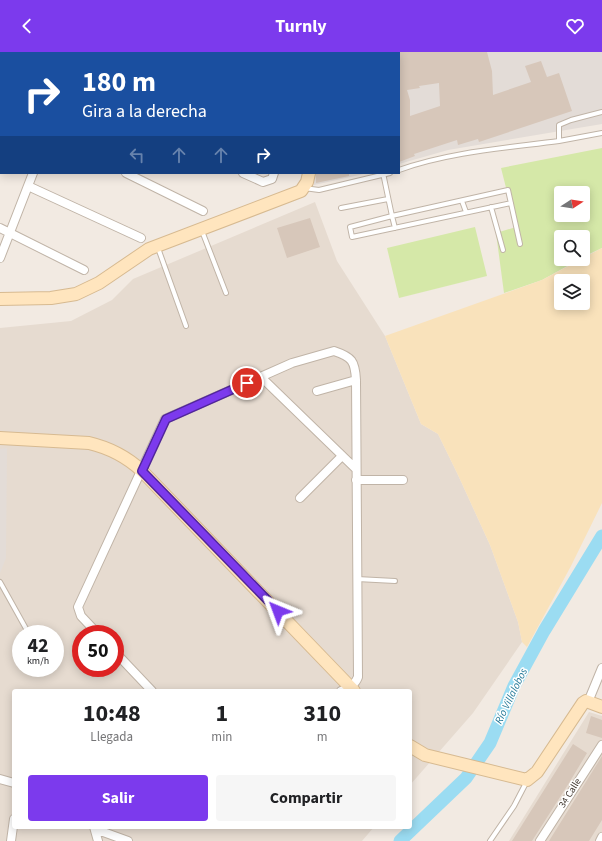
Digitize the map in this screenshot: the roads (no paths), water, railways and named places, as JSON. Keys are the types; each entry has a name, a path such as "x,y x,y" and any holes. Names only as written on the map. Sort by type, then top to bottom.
{"main road":[{"path":"0,298 51,298 76,294 99,283 133,258 157,246 304,188 309,174"},
{"path":"0,438 89,443 116,452 128,459 142,471 348,689"},
{"path":"412,747 425,755 525,780 537,772 583,703 588,702 602,707"}],"street":[{"path":"0,258 33,174"},
{"path":"128,174 203,211"},
{"path":"245,174 263,182 272,179 274,174"},
{"path":"28,186 141,238"},
{"path":"0,228 84,270"},
{"path":"89,625 80,616 78,607 166,419 292,364 334,351 350,358 355,368 356,380 356,579 358,677 350,689"},
{"path":"261,377 356,469"},
{"path":"317,391 356,380"},
{"path":"300,498 342,456"},
{"path":"356,480 403,480"},
{"path":"124,661 150,689"},
{"path":"588,702 602,668"},
{"name":"34 Calle","path":"540,841 602,745"},
{"path":"0,779 12,782"},
{"path":"11,841 13,829"},
{"path":"94,829 98,841"},
{"path":"97,829 128,841"},
{"path":"600,841 602,837"}],"lane":[{"path":"558,141 560,125 571,120 602,112"},
{"path":"400,170 415,164 450,157 602,133"},
{"path":"304,188 319,190 383,174 395,228"},
{"path":"511,203 354,237 351,235 350,227 508,190 511,203 520,244"},
{"path":"341,208 388,199"},
{"path":"462,201 466,212"},
{"path":"491,207 503,250"},
{"path":"201,229 226,293"},
{"path":"157,246 186,326"},
{"path":"356,579 395,581"},
{"path":"0,582 24,625"},
{"path":"490,841 514,806 525,780"}],"waterway":[{"name":"Río Villalobos","path":"400,841 466,778 490,743 514,686 544,631 602,536"}]}
